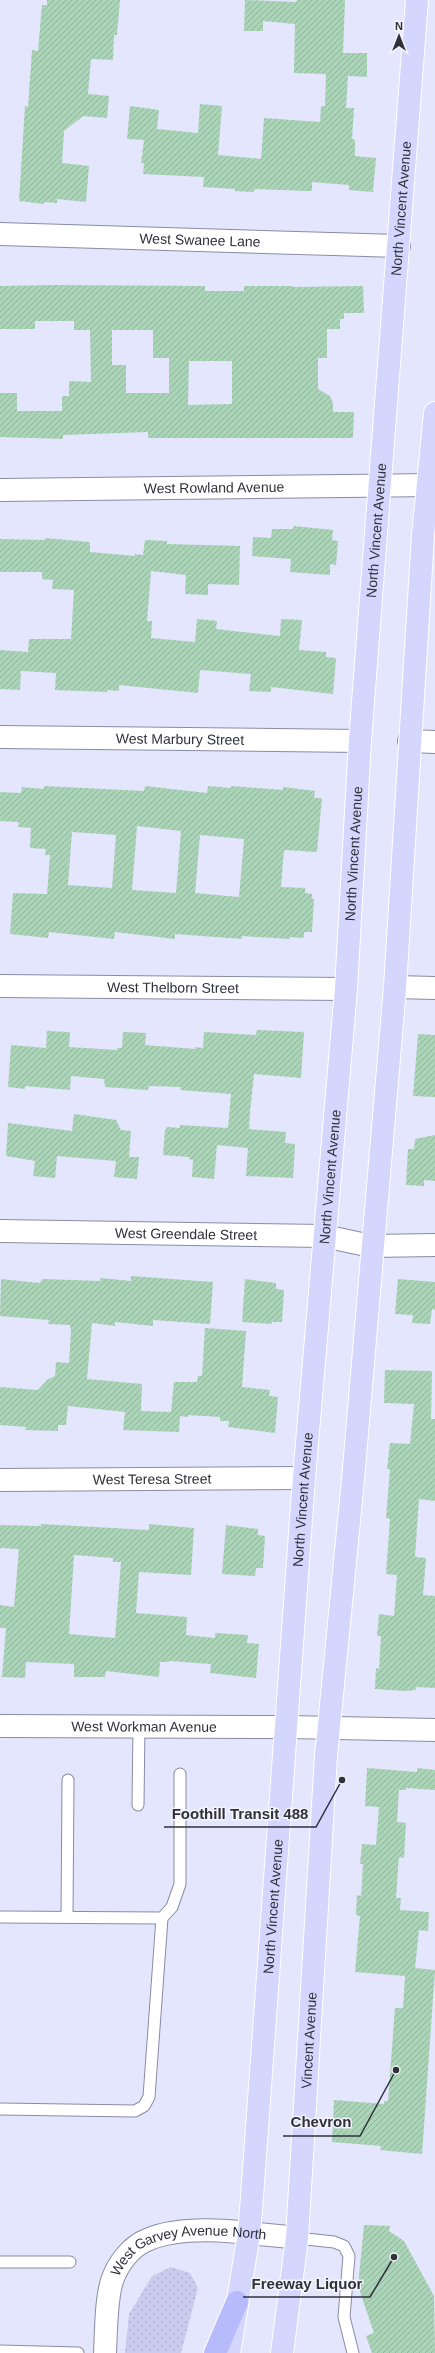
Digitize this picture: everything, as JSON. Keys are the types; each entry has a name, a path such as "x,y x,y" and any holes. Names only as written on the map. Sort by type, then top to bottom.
{"highway":[{"path":"215,2353 237,2302"}],"main road":[{"name":"North Vincent Avenue","path":"229,2353 249,2234 288,1727 304,1478 346,989 360,741 417,0"},
{"path":"328,1727 353,1480 371,1246 394,987 409,742 432,485 435,413"},
{"name":"Vincent Avenue","path":"282,2353 297,2238 328,1727"}],"street":[{"name":"West Swanee Lane","path":"0,234 399,246"},
{"name":"West Rowland Avenue","path":"0,490 379,487 432,485"},
{"name":"West Marbury Street","path":"0,737 360,741"},
{"path":"409,742 435,742"},
{"name":"West Thelborn Street","path":"0,986 346,989"},
{"path":"394,987 435,988"},
{"name":"West Greendale Street","path":"0,1231 324,1236 371,1246 435,1245"},
{"name":"West Teresa Street","path":"0,1480 304,1478"},
{"name":"West Workman Avenue","path":"0,1726 328,1727 435,1730"},
{"name":"West Garvey Avenue North","path":"105,2353 112,2281 126,2255 146,2240 174,2232 249,2234 297,2238"}],"lane":[{"path":"138,1805 139,1726"},
{"path":"0,2109 135,2111 144,2106 149,2097 162,1918 172,1906 180,1884 180,1774"},
{"path":"67,1918 68,1780"},
{"path":"0,1917 162,1918"},
{"path":"297,2238 334,2242 344,2246 349,2256 344,2317 353,2353"},
{"path":"0,2262 70,2262"},
{"path":"0,2351 78,2353"}],"shaded area":[{"path":"171,2267 190,2273 198,2288 181,2353 125,2353 129,2314 152,2276"}],"building":[{"path":"47,0 120,0 117,35 114,35 113,60 91,59 88,94 109,96 107,118 83,116 64,131 62,163 89,166 86,202 57,199 57,203 44,202 44,204 19,201 25,106 28,107 32,50 38,51 42,5 47,5"},
{"path":"245,0 296,2 297,0 345,0 343,53 367,53 367,77 348,76 346,108 354,108 352,139 355,140 355,156 376,158 373,192 349,190 349,185 312,182 312,191 255,189 253,192 235,191 235,189 203,187 204,177 143,174 144,163 141,163 144,140 127,139 130,106 159,110 157,129 198,133 200,104 222,106 218,155 261,159 264,118 320,122 321,106 325,106 326,74 294,73 295,24 263,21 263,31 244,31"},
{"path":"0,286 205,286 205,291 244,291 244,286 363,286 364,313 344,313 344,319 340,319 340,329 327,329 327,358 318,358 318,389 330,396 333,403 333,412 354,412 353,438 148,438 148,432 63,435 63,439 0,437 0,393 17,393 17,411 62,411 62,396 69,396 69,381 91,382 90,330 74,330 74,321 35,321 35,329 0,329","holes":["112,330 153,330 153,358 169,358 169,393 126,393 126,365 112,365","189,361 232,361 232,404 188,405"]},
{"path":"294,526 333,530 332,540 338,541 336,565 330,564 330,575 290,572 291,559 252,556 253,537 271,538 272,529 293,529"},
{"path":"45,538 90,542 90,552 135,556 135,554 143,555 145,540 167,541 167,544 240,546 239,585 208,584 208,595 185,594 186,575 151,571 147,621 152,621 151,638 195,642 197,619 217,621 216,629 280,636 281,619 302,620 299,650 326,652 326,657 336,658 333,694 271,687 271,692 249,691 251,674 200,670 198,693 119,685 119,691 107,690 107,692 55,690 56,673 21,671 20,690 0,689 0,650 28,652 29,639 71,639 74,590 52,589 53,580 42,579 42,572 0,572 0,539 45,540"},
{"path":"44,786 144,791 145,786 207,793 208,786 231,788 231,786 283,790 283,787 315,791 314,798 322,798 317,852 284,850 281,887 305,888 305,893 312,894 312,899 314,899 312,932 304,932 304,938 290,937 290,939 242,936 242,939 175,934 175,939 115,932 114,939 49,932 48,938 10,934 13,893 47,894 50,855 45,855 46,849 30,848 31,828 18,827 19,822 0,821 0,792 21,793 22,787 44,789","holes":["137,826 181,831 176,893 132,890","72,832 116,835 112,888 68,885","200,835 244,839 239,897 195,893"]},
{"path":"257,1030 304,1032 301,1078 254,1074 250,1112 249,1129 286,1132 285,1143 295,1144 293,1178 246,1176 248,1148 217,1145 214,1179 192,1177 193,1160 189,1159 189,1157 163,1155 165,1130 167,1127 180,1128 180,1125 228,1128 231,1094 180,1090 181,1087 149,1086 148,1090 105,1087 104,1079 71,1076 70,1090 25,1086 25,1089 8,1087 11,1045 46,1048 47,1031 70,1032 69,1047 117,1050 117,1048 122,1048 123,1032 146,1033 145,1045 195,1049 195,1047 203,1048 204,1032 256,1035"},
{"path":"418,1034 435,1035 435,1097 413,1096"},
{"path":"74,1114 116,1120 121,1130 131,1131 129,1157 139,1157 137,1179 114,1177 116,1161 57,1156 55,1178 33,1176 35,1161 6,1156 8,1123 72,1131"},
{"path":"435,1135 435,1181 424,1180 424,1186 406,1185 408,1149 414,1149 415,1139"},
{"path":"131,1276 213,1282 210,1324 153,1320 153,1326 115,1322 115,1326 92,1323 87,1379 142,1384 141,1411 171,1412 174,1382 197,1382 198,1376 202,1376 205,1328 246,1331 242,1387 270,1390 269,1396 278,1397 275,1433 228,1427 229,1421 220,1421 220,1417 188,1415 188,1417 180,1416 179,1432 123,1430 125,1412 68,1406 66,1425 58,1425 58,1431 25,1430 26,1427 0,1425 0,1387 38,1390 47,1380 55,1376 56,1362 69,1363 71,1332 70,1325 48,1324 49,1320 0,1316 1,1279 40,1283 42,1279 100,1281 101,1278 131,1281"},
{"path":"245,1279 276,1283 276,1289 284,1290 282,1322 272,1322 272,1324 242,1322"},
{"path":"398,1279 435,1282 435,1310 432,1309 430,1324 412,1323 413,1315 395,1314"},
{"path":"385,1370 432,1371 431,1419 435,1419 435,1501 419,1499 415,1557 426,1558 423,1595 435,1596 435,1688 416,1687 416,1690 405,1691 375,1689 376,1668 379,1669 381,1636 377,1636 379,1614 394,1616 397,1575 386,1574 390,1519 386,1518 390,1469 387,1469 390,1443 410,1444 414,1404 384,1403"},
{"path":"41,1524 149,1530 149,1524 194,1528 191,1575 139,1572 136,1613 187,1617 186,1635 215,1638 215,1633 248,1635 247,1643 259,1644 256,1678 210,1673 211,1664 169,1661 160,1662 159,1677 106,1671 105,1677 74,1677 74,1664 26,1662 25,1678 2,1677 6,1628 0,1628 0,1605 14,1607 19,1549 0,1548 0,1525 41,1526","holes":["74,1555 113,1558 113,1562 121,1562 115,1638 69,1634"]},
{"path":"226,1525 258,1529 258,1535 265,1536 263,1568 256,1568 255,1576 222,1574"},
{"path":"367,1768 417,1772 417,1768 435,1770 435,1790 406,1788 406,1790 399,1790 397,1822 406,1823 404,1858 399,1857 396,1898 401,1898 400,1910 429,1912 428,1931 419,1930 415,1968 435,1970 422,2154 380,2150 381,2146 332,2142 334,2100 384,2104 384,2101 388,2101 395,2008 403,2008 405,1976 355,1972 360,1916 356,1915 357,1895 361,1896 363,1864 360,1864 362,1844 376,1845 379,1807 365,1806"},
{"path":"364,2225 390,2226 389,2231 404,2241 434,2296 435,2353 372,2353 366,2336 374,2333 358,2286"}],"place":[{"name":"Foothill Transit 488","path":"342,1780"},
{"name":"Chevron","path":"396,2070"},
{"name":"Freeway Liquor","path":"394,2257"}]}
